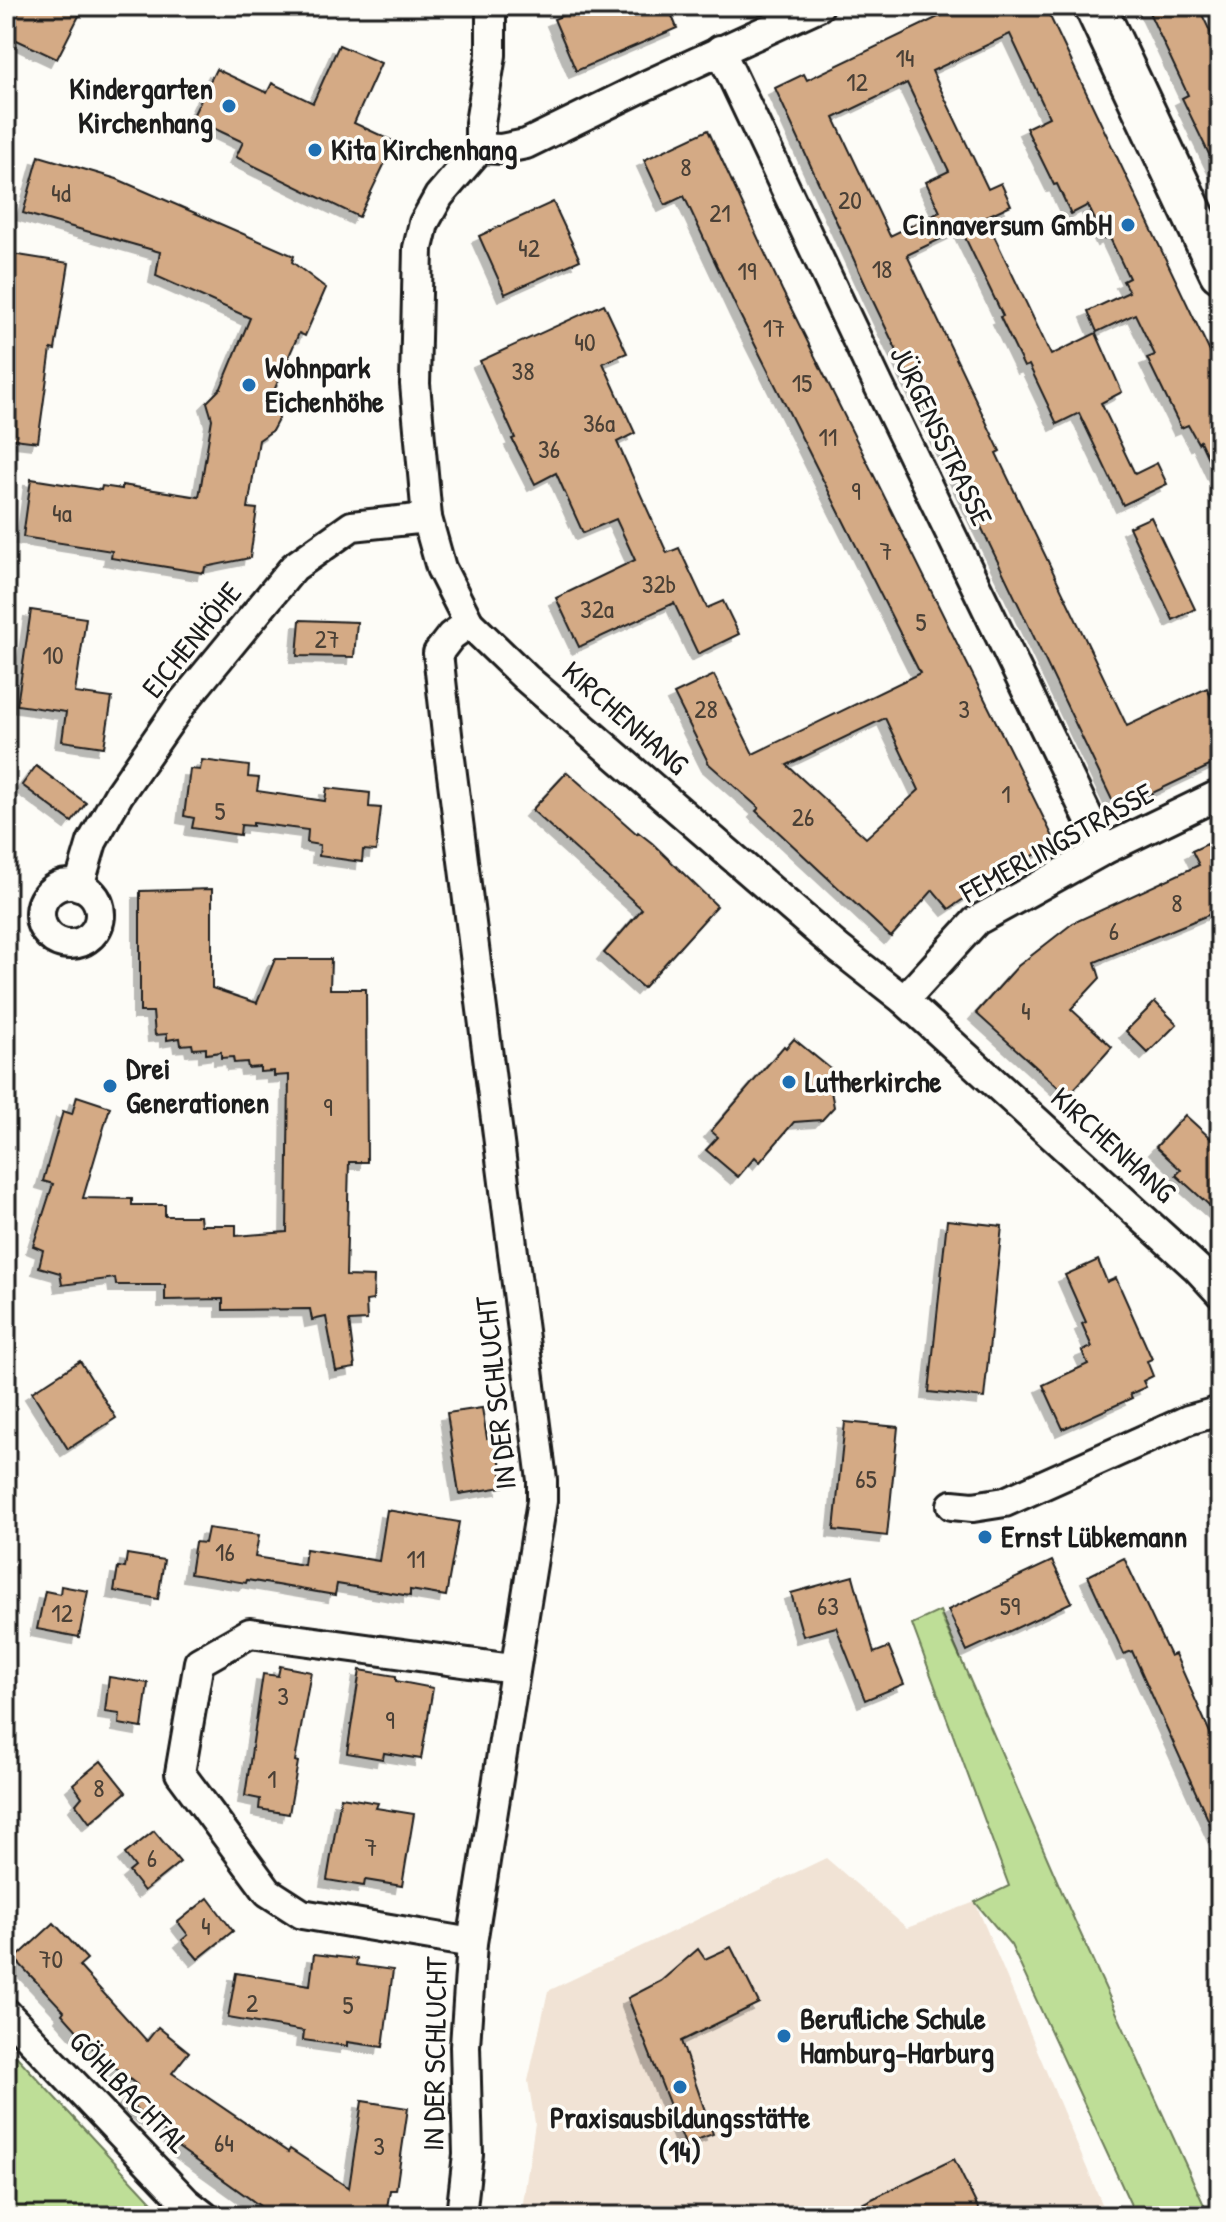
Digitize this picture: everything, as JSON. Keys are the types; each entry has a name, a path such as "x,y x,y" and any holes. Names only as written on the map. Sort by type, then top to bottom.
{"main road":[{"path":"1095,6 1220,272"}],"street":[{"path":"491,6 491,55 480,123 480,148 501,149 526,144 819,6"},
{"name":"JÜRGENSSTRASSE","path":"720,50 884,398 1104,850"},
{"name":"KIRCHENHANG","path":"480,148 439,196 424,223 418,248 415,384 427,518 441,568 469,623 526,678 839,949 904,1000 1186,1257 1220,1293"},
{"name":"EICHENHÖHE","path":"79,886 92,842 119,794 183,702 294,567 352,526 427,518"},
{"name":"IN DER SCHLUCHT","path":"461,2216 468,2154 465,2046 472,1943 542,1501 539,1443 438,653 451,636 469,623"},
{"name":"FEMERLINGSTRASSE","path":"904,1000 976,921 1104,850 1220,794"},
{"path":"952,1505 973,1507 1005,1502 1188,1420 1220,1411"},
{"path":"472,1943 302,1914 268,1892 180,1773 199,1662 250,1633 513,1669"},
{"name":"GÖHLBACHTAL","path":"6,2013 186,2202 204,2216"}],"shaded area":[{"name":"Berufliche Schule Hamburg-Harburg","path":"826,1858 907,1928 975,1902 1107,2216 521,2216 535,2123 528,2081 548,1991"}],"green space":[{"path":"940,1611 1068,1906 1209,2216 1136,2216 1011,1945 975,1902 1009,1886 912,1624"},
{"path":"6,2045 161,2212 167,2216 6,2216"}],"building":[{"path":"20,6 84,6 57,59 6,35"},
{"path":"585,6 668,6 677,28 576,71 554,19"},
{"path":"961,6 1045,6 1220,373 1220,484 1200,441 1198,443 1188,425 1181,428 1147,358 1155,355 1135,314 1097,332 1088,311 1129,292 1123,281 1129,278 1109,236 1104,239 1088,205 1071,214 1026,128 1049,117 1010,34 932,71 988,189 1001,183 1011,205 985,217 1051,355 1096,333 1122,392 1101,403 1135,474 1157,463 1167,484 1123,505 1079,413 1057,424 1029,365 1024,367 961,229 907,255 1000,451 996,453 1127,726 1207,688 1220,717 1220,761 1123,807 1113,802 872,299 775,88 804,74 807,80","holes":["907,83 949,171 926,182 940,212 890,236 834,118"]},
{"path":"1146,6 1198,6 1220,52 1220,177 1182,98 1188,95"},
{"name":"Kita Kirchenhang","path":"339,45 381,63 354,123 395,142 359,217 236,157 243,142 192,118 216,69 267,93 272,83 313,103"},
{"path":"708,130 782,290 1056,843 997,876 949,909 933,890 891,937 756,811 759,808 709,764 674,694 714,675 753,754 920,673 738,311 684,196 665,205 644,160","holes":["885,718 919,790 866,838 787,765"]},
{"name":"Wohnpark Eichenhöhe","path":"39,156 117,179 294,256 292,262 326,288 305,336 299,333 270,400 279,418 272,431 259,440 248,508 257,509 250,558 205,567 204,573 111,558 112,551 23,537 31,479 101,490 102,486 122,489 122,485 199,497 212,419 207,402 221,388 250,318 156,276 160,252 23,213"},
{"path":"553,202 580,260 505,294 479,236"},
{"path":"12,254 69,263 55,350 51,349 38,442 6,438 6,297"},
{"path":"604,304 627,353 603,363 635,433 617,442 667,553 679,548 707,608 723,601 739,634 698,654 674,603 579,647 556,598 635,560 616,519 583,533 556,473 535,484 512,439 515,438 480,361"},
{"path":"1151,517 1195,609 1173,620 1129,527"},
{"path":"31,610 86,618 75,693 112,698 104,747 62,741 66,712 17,705"},
{"path":"300,620 357,622 354,657 297,656"},
{"path":"202,760 249,766 248,777 259,778 257,791 325,801 327,788 370,793 369,807 381,808 376,851 363,850 362,862 319,856 320,845 307,843 308,830 253,823 253,826 241,825 240,835 192,828 194,818 184,816 190,769 200,770"},
{"path":"36,766 86,803 72,822 22,785"},
{"path":"567,772 637,834 652,843 717,906 643,988 604,953 642,909 532,810"},
{"path":"1220,838 1220,910 1095,962 1100,978 1071,1009 1112,1047 1068,1096 976,1013 1018,966 1073,923 1199,865 1192,851"},
{"path":"212,889 212,988 257,1003 275,959 331,959 330,989 366,989 367,1162 349,1162 346,1276 374,1277 373,1300 366,1301 367,1320 349,1321 355,1368 336,1371 326,1317 312,1320 310,1309 223,1310 223,1299 165,1300 165,1285 116,1285 115,1278 62,1285 60,1273 39,1267 43,1250 33,1246 53,1184 43,1181 63,1111 72,1114 77,1096 110,1107 83,1198 132,1199 132,1205 165,1205 165,1216 200,1216 201,1225 236,1225 236,1236 287,1232 289,1075 274,1076 274,1071 260,1072 260,1067 248,1068 247,1062 234,1063 233,1057 221,1058 221,1052 206,1054 206,1048 193,1049 192,1044 181,1045 180,1038 167,1040 167,1034 155,1035 153,1012 140,1012 140,891"},
{"path":"1155,1002 1177,1024 1148,1053 1126,1031"},
{"path":"794,1039 832,1070 828,1075 834,1107 822,1120 794,1122 760,1162 755,1157 738,1177 706,1150 718,1137 711,1131 784,1046 786,1048"},
{"path":"1185,1115 1220,1147 1220,1215 1176,1175 1181,1170 1156,1147"},
{"path":"947,1220 1002,1226 984,1398 929,1392"},
{"path":"1098,1260 1107,1282 1116,1278 1152,1359 1147,1361 1153,1376 1143,1381 1146,1387 1130,1394 1132,1398 1063,1429 1043,1385 1088,1364 1082,1351 1092,1347 1082,1324 1086,1322 1065,1275"},
{"path":"80,1361 116,1418 68,1449 32,1392"},
{"path":"482,1408 487,1438 497,1436 503,1487 459,1494 447,1413"},
{"path":"845,1422 898,1427 887,1536 834,1530"},
{"path":"387,1510 459,1522 446,1596 410,1590 410,1596 337,1584 335,1595 190,1574 195,1542 205,1543 208,1528 259,1535 255,1557 304,1565 306,1549 379,1561"},
{"path":"127,1554 164,1560 158,1599 114,1591 118,1567 125,1568"},
{"path":"1124,1558 1170,1656 1175,1654 1220,1755 1220,1846 1132,1651 1124,1654 1088,1576"},
{"path":"1052,1561 1072,1602 967,1651 948,1610"},
{"path":"853,1576 874,1653 889,1647 904,1684 865,1700 836,1627 803,1636 791,1593"},
{"path":"61,1586 88,1591 79,1637 37,1629 45,1591 60,1594"},
{"path":"280,1666 311,1672 289,1814 259,1809 260,1799 245,1796 263,1674 278,1676"},
{"path":"360,1670 396,1676 396,1681 433,1688 421,1759 384,1753 383,1759 347,1753"},
{"path":"109,1677 148,1683 142,1728 119,1724 120,1714 105,1712"},
{"path":"101,1761 126,1792 90,1823 76,1804 82,1797 73,1784"},
{"path":"341,1797 378,1803 376,1808 414,1814 402,1886 365,1880 364,1886 327,1880"},
{"path":"154,1831 180,1862 144,1891 129,1872 135,1867 125,1854"},
{"path":"208,1898 233,1931 198,1959 182,1940 188,1935 178,1922"},
{"path":"54,1923 87,1959 79,1966 147,2041 158,2027 189,2052 172,2073 288,2152 290,2149 349,2188 362,2101 408,2108 396,2190 390,2190 386,2213 391,2216 274,2216 175,2145 177,2142 125,2100 137,2085 98,2054 62,2014 64,2011 15,1959"},
{"name":"Praxisausbildungsstätte (14)","path":"731,1947 759,2003 681,2041 713,2134 685,2144 628,1998 661,1981 698,1949 705,1959"},
{"path":"314,1954 357,1959 356,1965 393,1970 383,2047 303,2040 304,2031 228,2018 236,1973 310,1985"},
{"path":"954,2159 982,2216 837,2216"}],"place":[{"name":"Kindergarten Kirchenhang","path":"229,106"},
{"name":"Kita Kirchenhang","path":"315,150"},
{"name":"Cinnaversum GmbH","path":"1128,225"},
{"name":"Wohnpark Eichenhöhe","path":"249,385"},
{"name":"Lutherkirche","path":"789,1082"},
{"name":"Drei Generationen","path":"110,1086"},
{"name":"Ernst Lübkemann","path":"985,1537"},
{"name":"Berufliche Schule Hamburg-Harburg","path":"784,2036"},
{"name":"Praxisausbildungsstätte (14)","path":"680,2087"}]}
